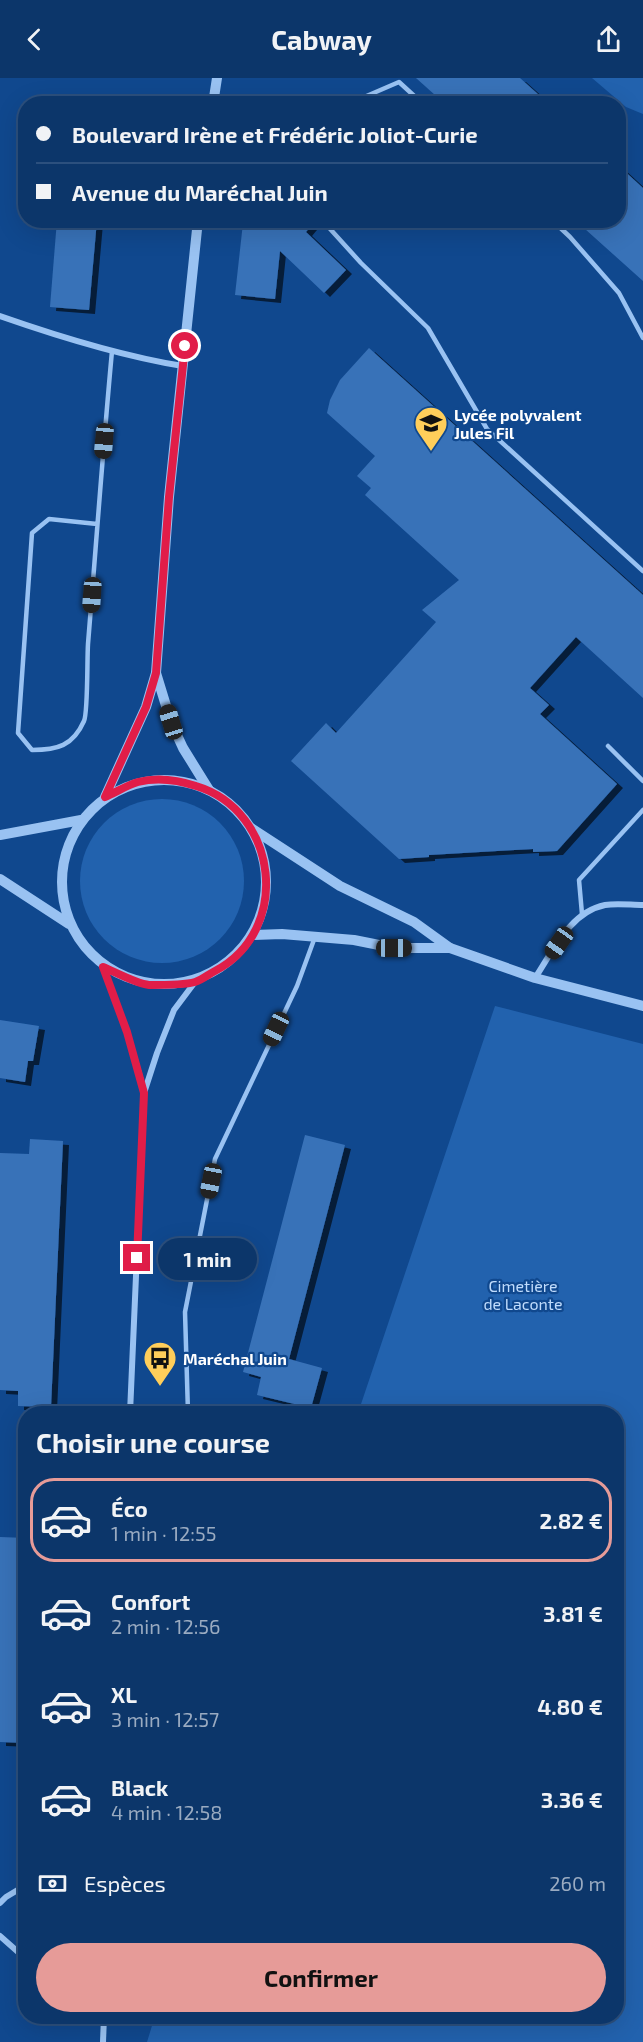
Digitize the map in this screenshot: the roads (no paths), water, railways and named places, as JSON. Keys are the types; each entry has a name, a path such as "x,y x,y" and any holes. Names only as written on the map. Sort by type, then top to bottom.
{"street":[{"path":"214,96 217,78"},
{"path":"105,797 146,707 156,673 169,497 197,228"},
{"path":"0,316 40,330 155,362 183,366"},
{"path":"156,673 175,731 209,790"},
{"path":"130,1406 144,1093 174,1010 195,982 228,964 253,935 266,900 265,863 251,828 233,806 209,790 175,780 138,782 105,797 81,820 65,852 60,888 69,924 83,947 103,967 147,985 195,982"},
{"path":"0,836 81,820"},
{"path":"251,828 340,886 414,922 450,948 535,978 643,1006"},
{"path":"0,879 69,924"},
{"path":"535,978 582,914 605,905 643,905"},
{"path":"253,935 282,934 354,940 394,948 450,948"},
{"path":"103,967 127,1032 144,1093"},
{"path":"0,1903 18,1890"},
{"path":"0,1936 18,1952"},
{"path":"103,2042 104,2024"}],"lane":[{"path":"367,96 399,82 414,96"},
{"path":"329,228 361,263 428,328 487,429 643,571"},
{"path":"560,228 619,293 643,338"},
{"path":"97,524 49,519 32,533 18,733 32,750 63,747 85,720 97,524 112,350"},
{"path":"608,746 643,781"},
{"path":"582,914 579,880 643,810"},
{"path":"188,1406 185,1312 215,1159 297,986 315,937"}],"place":[{"name":"Lycée polyvalent Jules Fil","path":"431,452"},
{"name":"Maréchal Juin","path":"160,1387"}],"park label":[{"name":"Cimetière de Laconte","path":"523,1294"}]}
